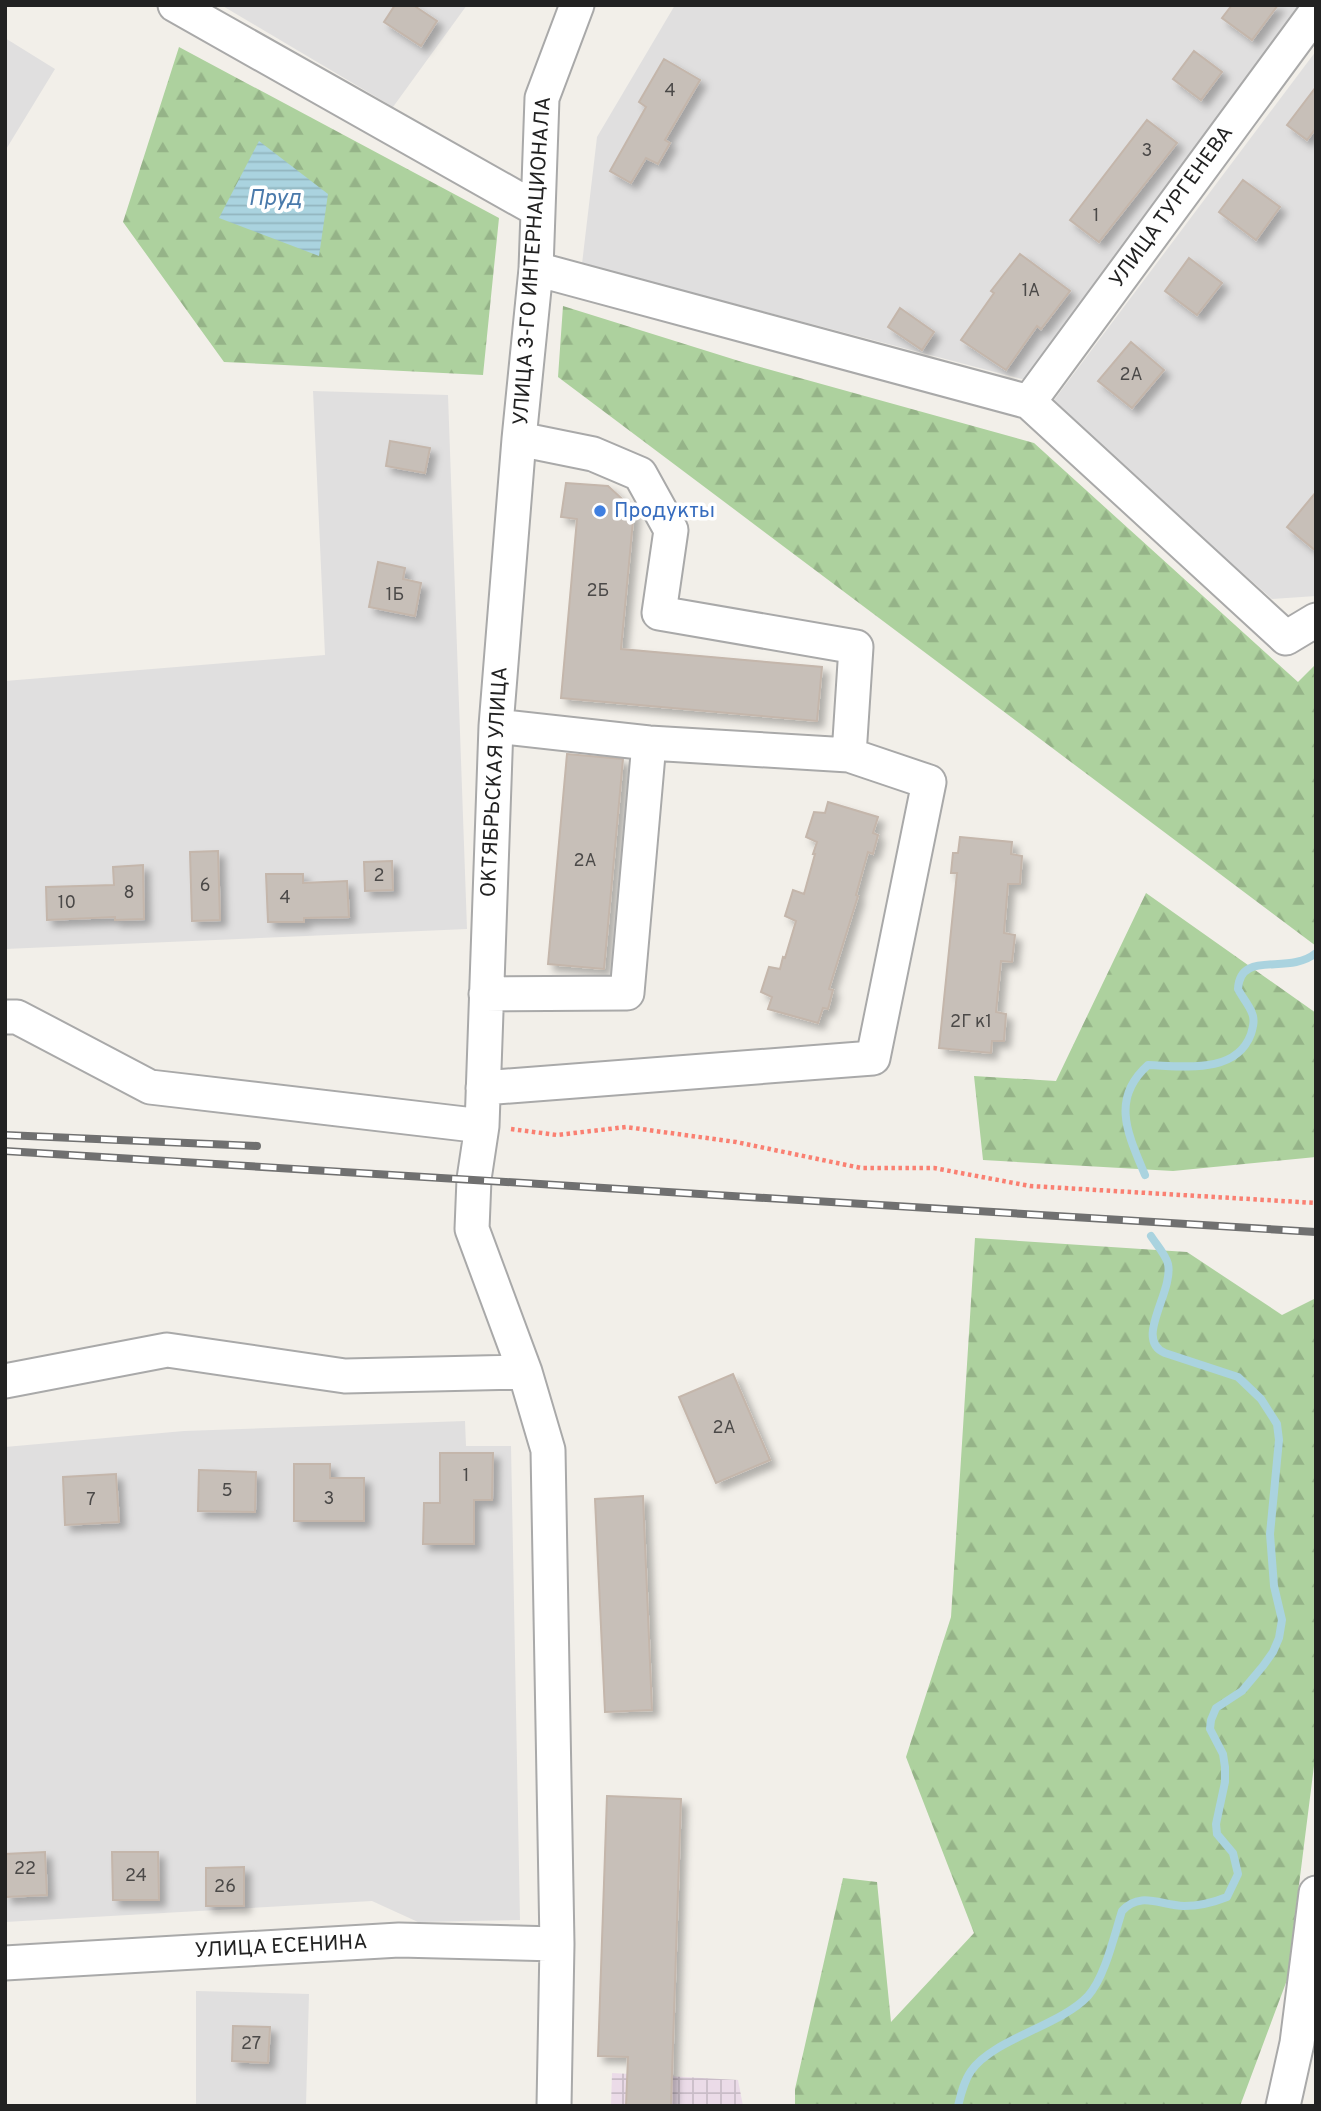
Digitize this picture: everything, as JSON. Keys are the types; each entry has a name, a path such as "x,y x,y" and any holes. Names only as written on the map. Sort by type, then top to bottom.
{"street":[{"path":"175,5 538,210"},
{"name":"УЛИЦА 3-ГО ИНТЕРНАЦИОНАЛА","path":"519,439 536,270 542,99 577,5"},
{"name":"УЛИЦА ТУРГЕНЕВА","path":"1029,402 1316,12"},
{"path":"536,270 1029,402 1286,638 1316,620"},
{"path":"519,439 593,454 640,474 671,530 659,613 856,647 849,755"},
{"name":"ОКТЯБРЬСКАЯ УЛИЦА","path":"519,439 496,726 482,1126 474,1179 472,1228 525,1372 548,1450 557,1944 554,2106"},
{"path":"483,1088 873,1058 929,782 849,755 649,743 496,726"},
{"path":"486,994 627,993 649,743"},
{"path":"5,1017 18,1017 150,1087 482,1126"},
{"path":"5,1381 167,1350 345,1376 525,1372"},
{"path":"1283,2106 1297,2043 1316,1893"},
{"name":"УЛИЦА ЕСЕНИНА","path":"5,1964 399,1940 557,1944"}],"path":[{"path":"482,1126 556,1135 626,1127 736,1142 861,1168 934,1168 1030,1186 1316,1203"}],"shaded area":[{"path":"221,5 467,5 393,107"},
{"path":"675,5 1301,5 1026,380 582,264 597,137"},
{"path":"5,38 55,69 5,151"},
{"path":"1316,51 1316,596 1272,599 1051,404"},
{"path":"313,391 448,395 467,929 5,949 5,681 325,655"},
{"path":"465,1421 466,1446 511,1446 520,1920 418,1922 372,1901 5,1922 5,1447 184,1431"},
{"path":"196,1991 309,1994 306,2106 196,2106"},
{"path":"612,2073 738,2080 743,2106 611,2106"}],"green space":[{"path":"179,47 499,218 483,375 224,362 123,222"},
{"path":"563,306 739,361 1034,443 1298,682 1316,664 1316,946 558,377"},
{"path":"1146,893 1316,1013 1316,1157 1173,1171 983,1160 974,1076 1056,1081"},
{"path":"975,1238 1187,1252 1282,1315 1316,1298 1316,1750 1287,1980 1240,2106 795,2106 795,2089 843,1878 877,1882 891,2022 974,1933 906,1757 951,1617"}],"water":[{"name":"Пруд","path":"259,141 328,194 319,256 219,218"}],"building":[{"path":"395,5 413,5 437,21 421,46 384,22"},
{"path":"1232,5 1278,5 1252,40 1222,18"},
{"path":"1194,51 1222,72 1201,100 1173,79"},
{"path":"664,59 700,80 665,140 670,143 658,164 646,158 631,183 610,171 646,107 639,102"},
{"path":"1316,87 1316,128 1307,140 1287,125"},
{"path":"1147,120 1177,143 1099,242 1070,220"},
{"path":"1243,180 1280,207 1256,240 1219,212"},
{"path":"1020,254 1070,291 1041,329 1037,326 1006,370 961,340 994,293 991,291"},
{"path":"1189,258 1222,283 1197,315 1165,291"},
{"path":"900,308 934,332 922,350 888,327"},
{"path":"1131,342 1164,370 1132,408 1098,381"},
{"path":"390,441 430,448 425,473 386,466"},
{"path":"566,483 608,486 634,510 621,649 822,667 817,721 561,698 577,519 561,517"},
{"path":"1316,492 1316,551 1287,527"},
{"path":"378,562 405,568 403,579 421,583 415,616 369,607"},
{"path":"567,754 623,759 604,969 548,964"},
{"path":"828,802 878,817 873,833 878,835 873,854 868,852 856,895 858,896 829,989 833,990 828,1009 823,1008 818,1023 768,1009 772,997 761,992 769,967 780,969 783,957 785,958 796,921 785,916 793,890 804,894 815,854 817,842 806,837 814,812 825,813"},
{"path":"960,837 1012,842 1011,854 1022,856 1020,884 1008,884 1004,933 1015,935 1012,962 1001,961 996,1012 1006,1014 1004,1041 992,1041 991,1053 939,1048 957,873 951,873 953,853 958,853"},
{"path":"218,851 220,920 192,921 190,852"},
{"path":"392,861 393,890 365,891 364,862"},
{"path":"143,865 144,919 115,920 115,917 47,920 46,887 114,885 113,867"},
{"path":"266,874 303,874 303,883 347,881 349,917 304,918 304,922 268,922"},
{"path":"733,1374 770,1460 716,1483 679,1397"},
{"path":"440,1453 493,1453 492,1500 474,1500 474,1544 423,1544 424,1503 440,1503"},
{"path":"294,1464 330,1464 330,1478 364,1478 364,1521 294,1521"},
{"path":"199,1470 256,1472 255,1512 198,1511"},
{"path":"116,1474 119,1522 65,1525 63,1477"},
{"path":"643,1496 652,1710 605,1712 595,1499"},
{"path":"607,1796 681,1799 671,2106 626,2106 628,2057 598,2056"},
{"path":"45,1852 47,1895 6,1897 5,1854"},
{"path":"112,1852 158,1852 159,1900 113,1900"},
{"path":"244,1867 244,1906 206,1906 206,1868"},
{"path":"233,2026 270,2027 268,2063 232,2061"}],"waterway":[{"path":"1145,1175 1128,1131 1126,1117 1129,1091 1136,1078 1148,1065 1207,1065 1234,1056 1244,1047 1253,1024 1251,1010 1238,989 1241,977 1256,966 1292,963 1305,960 1316,953"},
{"path":"958,2106 966,2079 981,2060 1010,2041 1061,2016 1088,1996 1104,1967 1122,1911 1129,1905 1143,1900 1184,1906 1211,1902 1227,1897 1238,1874 1233,1853 1217,1834 1216,1824 1225,1782 1225,1767 1223,1754 1210,1729 1216,1708 1242,1691 1273,1652 1279,1638 1282,1620 1274,1586 1270,1534 1279,1440 1277,1424 1261,1399 1238,1377 1165,1353 1156,1347 1153,1327 1166,1288 1168,1264 1151,1236"}],"railway":[{"path":"5,1135 257,1146"},
{"path":"5,1151 1316,1232"}],"place":[{"name":"Продукты","path":"600,511"}]}
